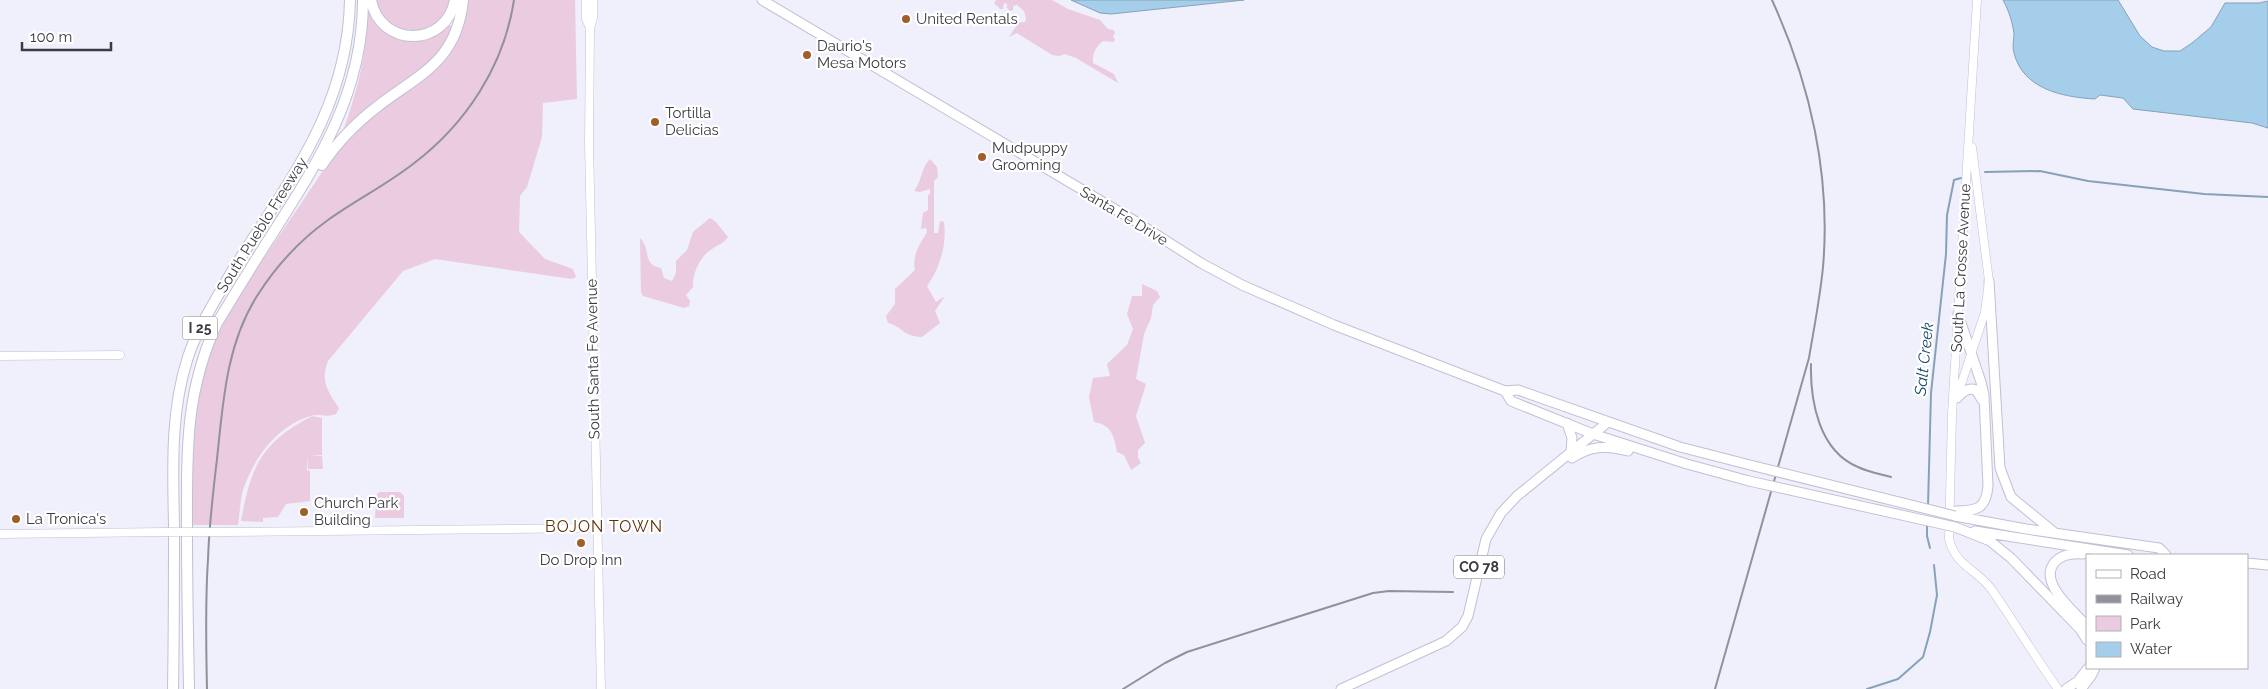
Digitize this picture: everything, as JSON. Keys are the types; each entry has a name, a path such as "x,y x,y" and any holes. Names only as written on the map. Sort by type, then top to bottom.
{"highway":[{"path":"345,0 345,52"},
{"name":"South Pueblo Freeway","path":"173,689 173,448 180,386 197,335 210,308 320,130 332,99 345,52 350,0"},
{"name":"South Pueblo Freeway","path":"189,689 187,450 190,407 206,347 217,323 322,153 343,110 359,50 363,0"},
{"path":"371,0 375,12 385,26 400,35 417,36 434,31 444,23 451,13 455,0"},
{"path":"289,207 352,129 378,106 418,79 437,62 455,32 463,0"}],"main road":[{"name":"Santa Fe Drive","path":"762,0 1201,263 1287,306 1504,390"},
{"path":"1989,281 2000,468 2011,497 2055,533"},
{"path":"1955,513 1973,511 1982,505 1987,496 1984,404 1981,382 1958,314"},
{"path":"1957,398 1964,392 1972,389 1981,395 1984,404"},
{"path":"1504,390 1518,390 1680,447 1909,505 2055,533 2159,548 2164,554"},
{"path":"1504,390 1511,401 1593,434 1680,462 1749,481 1955,527 2104,554"},
{"name":"CO 78","path":"1341,689 1446,641 1462,627 1472,605 1481,556 1491,529 1501,513 1517,496 1608,422"},
{"path":"1567,424 1572,438 1571,452"},
{"path":"1541,476 1585,450 1599,446 1619,448 1674,465 1680,462"},
{"path":"1955,527 1990,541 2012,558 2080,629 2086,638"},
{"path":"2086,554 2074,553 2059,558 2053,564 2049,577 2053,588 2086,625"},
{"path":"2248,563 2268,565"},
{"path":"2066,689 2078,681 2087,669"},
{"path":"2080,689 2094,669"}],"street":[{"name":"South Santa Fe Avenue","path":"586,0 586,19 590,28"},
{"name":"South Santa Fe Avenue","path":"593,0 593,18 590,28 589,162 601,689"},
{"name":"South La Crosse Avenue","path":"1977,0 1952,414 1949,538 1956,556 1991,588 2058,689"},
{"name":"South La Crosse Avenue","path":"1952,414 1985,312 1989,281 1969,123"},
{"path":"0,356 120,355"},
{"path":"0,534 597,528"}],"green space":[{"path":"376,0 451,0 444,17 435,27 413,32 388,23 382,17"},
{"path":"467,0 575,0 577,99 543,103 542,137 527,187 520,196 519,232 545,259 573,269 576,277 572,279 435,259 403,271 328,361 325,380 326,386 339,408 336,414 329,416 313,415 298,421 287,427 261,453 244,487 238,525 192,525 193,445 197,405 211,351 225,321 250,279 334,154 378,112 431,74 448,56 460,28"},
{"path":"996,0 1052,0 1068,9 1100,20 1108,29 1114,30 1115,34 1113,36 1115,40 1113,42 1103,41 1096,48 1093,63 1114,74 1118,83 1076,58 1065,54 1059,56 1052,55 1017,33 1009,37 1017,25 1014,23 1025,22 1024,11 1017,5 1013,6 1013,10 1010,11 1007,8 1007,4 1004,3 1003,9 1000,9 994,3"},
{"path":"368,12 390,31 416,40 436,35 450,25 452,28 443,47 433,60 343,131 360,73 366,43"},
{"path":"930,159 937,167 938,177 934,181 934,233 938,233 940,221 944,222 945,230 942,256 936,272 927,286 936,302 945,296 935,311 940,323 922,337 910,335 888,323 886,316 895,304 895,289 915,270 914,265 919,245 927,232 926,228 921,229 923,213 928,210 930,189 920,192 914,191"},
{"path":"710,218 716,222 728,237 723,243 708,252 700,261 694,277 693,287 686,295 690,301 689,306 684,308 643,296 641,292 640,238 646,247 651,263 661,268 664,278 672,281 676,273 676,261 687,250 693,232"},
{"path":"1142,284 1157,291 1160,297 1153,305 1151,318 1144,334 1136,379 1146,384 1136,416 1145,443 1138,450 1138,458 1141,463 1131,470 1124,455 1117,452 1111,432 1100,423 1094,422 1089,397 1093,378 1110,376 1107,364 1127,345 1133,329 1127,314 1132,296 1142,296"},
{"path":"312,416 322,418 322,455 309,456 322,456 323,469 308,469 307,455 307,470 310,471 310,501 286,504 278,517 263,518 263,522 241,521 249,485 261,458 281,436"},
{"path":"380,492 400,492 404,496 404,518 375,518 377,494"}],"water":[{"path":"1071,0 1244,0 1111,14 1100,13"},
{"path":"2003,0 2118,0 2140,36 2152,47 2164,51 2180,51 2192,43 2211,27 2225,3 2259,3 2268,1 2268,128 2252,123 2133,109 2123,98 2100,95 2095,99 2082,98 2046,89 2026,75 2019,65 2013,50 2014,33 2012,24"}],"waterway":[{"path":"1985,172 2040,171 2088,181 2204,194 2268,197"},
{"name":"Salt Creek","path":"1928,506 1931,393 1946,254 1947,215 1954,180 1961,178"},
{"name":"Salt Creek","path":"1927,523 1927,536 1930,548"},
{"name":"Salt Creek","path":"1867,689 1898,679 1923,657 1937,595 1934,565"}],"railway":[{"path":"207,689 206,592 209,535 221,417 232,354 247,315 272,274 308,236 339,213 403,172 450,131 480,92 492,70 509,24 514,0"},
{"path":"1715,689 1809,358 1823,267 1825,233 1824,198 1815,130 1797,64 1772,0"},
{"path":"1811,364 1812,393 1815,409 1826,437 1834,449 1858,467 1891,477"},
{"path":"1123,689 1187,652 1373,593 1389,591 1453,592"}],"place":[{"name":"United Rentals","path":"906,19"},
{"name":"Daurio's Mesa Motors","path":"807,55"},
{"name":"Tortilla Delicias","path":"655,122"},
{"name":"Mudpuppy Grooming","path":"982,157"},
{"name":"Church Park Building","path":"304,512"},
{"name":"La Tronica's","path":"16,519"},
{"name":"Do Drop Inn","path":"581,543"}],"district":[{"name":"BOJON TOWN","path":"604,526"}]}
